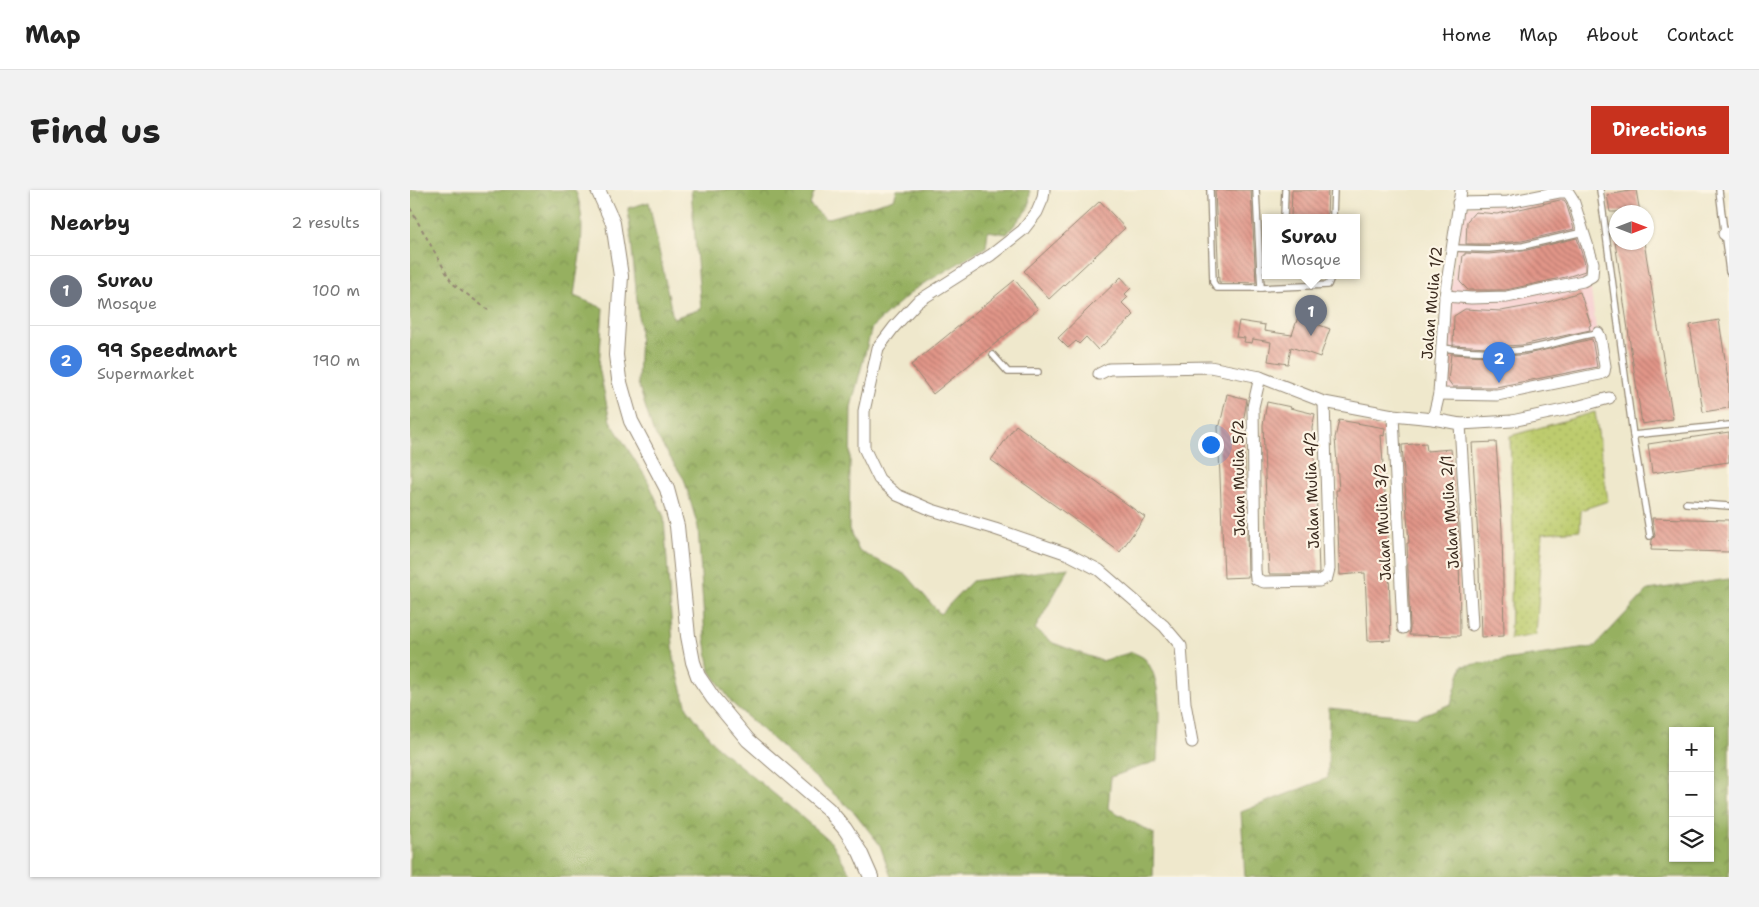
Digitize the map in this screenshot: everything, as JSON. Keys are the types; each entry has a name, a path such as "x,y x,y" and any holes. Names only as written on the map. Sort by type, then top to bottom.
{"street":[{"path":"598,190 613,224 621,276 616,355 619,379 631,420 667,489 677,526 688,636 698,676 713,698 748,740 828,810 845,829 860,852 871,877"},
{"path":"1044,190 1037,212 1023,230 991,255 917,302 878,348 864,411 864,448 880,479 897,495 932,510 1068,554 1099,570 1164,626 1180,646 1185,703 1192,742"},
{"name":"Jalan Mulia 1/2","path":"1433,419 1439,394 1446,296 1461,190"},
{"path":"1446,296 1471,298 1507,296 1583,281 1592,276 1593,263 1573,200 1568,192 1508,202 1458,203"},
{"path":"1439,394 1497,395 1600,374 1604,372 1605,366 1598,333"},
{"path":"1099,374 1109,369 1210,367 1260,377 1324,402 1393,415 1460,424 1512,421 1609,398"},
{"name":"Jalan Mulia 5/2","path":"1260,377 1253,407 1256,579 1264,582 1319,581 1327,577"},
{"name":"Jalan Mulia 4/2","path":"1324,402 1329,569 1327,577"},
{"name":"Jalan Mulia 3/2","path":"1393,415 1403,628"},
{"name":"Jalan Mulia 2/1","path":"1460,424 1472,625"}],"lane":[{"path":"1210,190 1213,282 1217,288 1328,285 1330,279"},
{"path":"1256,190 1262,258"},
{"path":"1284,214 1285,190"},
{"path":"1333,214 1334,190"},
{"path":"1600,190 1633,435 1650,536"},
{"path":"1719,190 1726,233 1729,272"},
{"path":"1452,248 1488,249 1523,246 1583,232"},
{"path":"1261,288 1262,278"},
{"path":"1442,348 1482,353 1509,352 1536,348 1598,333"},
{"path":"993,355 1008,372 1038,372"},
{"path":"1633,435 1729,424"},
{"path":"1686,504 1729,506"}],"path":[{"path":"410,208 452,283 488,310"}],"shaded area":[{"path":"1567,195 1590,264 1589,274 1601,369 1504,392 1443,391 1449,300 1462,207"}],"green space":[{"path":"410,190 575,190 579,202 582,229 574,296 603,308 599,367 610,421 647,479 664,517 674,660 687,708 717,747 833,844 852,877 410,877"},
{"path":"691,190 815,190 810,205 826,219 894,199 897,190 1030,191 1029,207 1007,234 988,231 986,247 915,289 872,327 851,407 849,529 859,551 907,575 940,614 972,581 1069,568 1035,629 1053,643 1102,661 1132,652 1145,659 1155,681 1159,708 1157,761 1111,777 1108,808 1154,834 1153,877 891,877 880,845 855,813 733,704 710,671 705,638 698,527 684,479 653,431 638,383 640,330 628,208 649,202 673,318 701,309"},
{"path":"1595,412 1608,501 1581,510 1580,530 1543,533 1536,635 1510,639 1513,533 1510,436"},
{"path":"1729,579 1729,877 1245,877 1241,812 1328,778 1329,708 1417,717 1451,704 1462,666 1594,647 1648,590"}],"building":[{"path":"1215,190 1251,190 1256,283 1219,282"},
{"path":"1292,190 1328,190 1327,214 1291,214"},
{"path":"1636,190 1639,205 1609,206 1607,195"},
{"path":"1564,200 1566,203 1574,229 1522,241 1466,244 1467,221 1475,212 1497,214"},
{"path":"1100,201 1125,228 1049,299 1024,271"},
{"path":"1577,238 1585,264 1585,271 1506,290 1468,290 1460,282 1463,255 1465,253 1488,254 1523,251"},
{"path":"1616,250 1645,250 1673,419 1642,424"},
{"path":"1121,277 1131,288 1125,294 1128,297 1122,303 1134,315 1098,350 1086,337 1079,344 1076,341 1068,348 1058,338"},
{"path":"1015,280 1038,309 933,394 911,365"},
{"path":"1580,292 1591,325 1589,326 1590,330 1522,345 1488,347 1453,345 1454,316 1465,309 1501,311 1545,303"},
{"path":"1298,317 1330,329 1320,357 1291,347 1288,364 1268,361 1271,342 1253,339 1252,343 1244,342 1245,338 1236,337 1239,321 1265,325 1264,331 1292,335"},
{"path":"1719,320 1729,385 1729,408 1703,412 1690,325"},
{"path":"1592,339 1597,367 1496,387 1453,387 1448,380 1451,354 1523,355"},
{"path":"1227,394 1247,399 1243,423 1248,577 1224,578 1218,426 1220,425"},
{"path":"1267,402 1315,414 1312,428 1316,483 1319,573 1317,574 1269,574 1263,425"},
{"path":"1339,420 1385,428 1384,436 1381,435 1388,535 1391,640 1368,641 1365,573 1340,575 1336,490 1339,490 1335,438"},
{"path":"1016,425 1145,517 1120,552 991,460"},
{"path":"1729,432 1729,462 1652,473 1648,444"},
{"path":"1496,442 1502,530 1504,636 1481,637 1478,539 1472,443"},
{"path":"1426,443 1427,451 1451,449 1459,537 1460,636 1409,635 1407,543 1409,543 1402,445"},
{"path":"1652,518 1729,520 1729,552 1651,550 1652,540 1655,536"}],"place":[{"name":"Surau","path":"1311,336"},
{"name":"99 Speedmart","path":"1499,383"}]}
